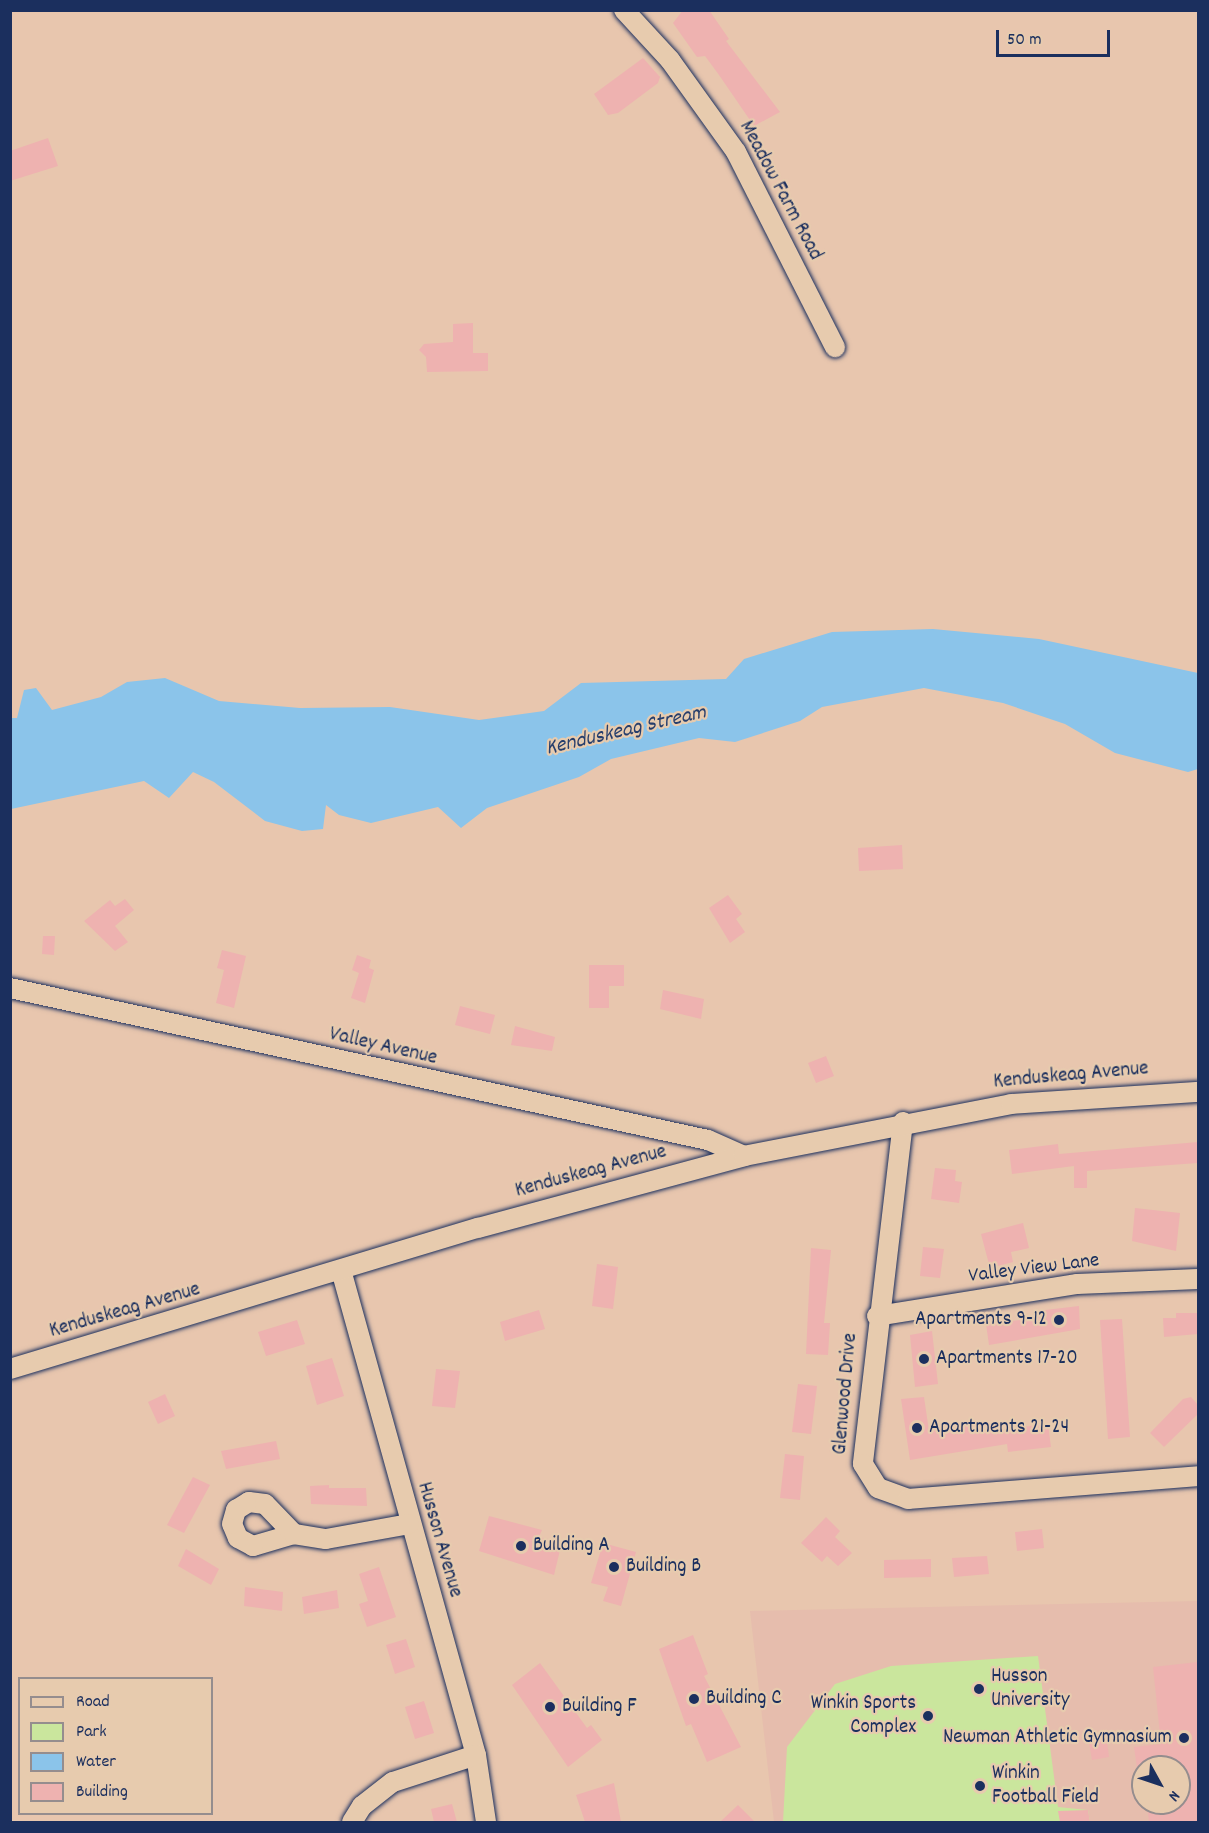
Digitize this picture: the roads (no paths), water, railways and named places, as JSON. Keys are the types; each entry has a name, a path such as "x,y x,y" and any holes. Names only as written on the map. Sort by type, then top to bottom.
{"street":[{"name":"Meadow Farm Road","path":"624,10 670,60 736,152 835,346"},
{"name":"Valley Avenue","path":"10,988 708,1140 744,1156"},
{"name":"Kenduskeag Avenue","path":"10,1369 478,1228 744,1156 903,1122 1041,1100 1198,1092"},
{"name":"Glenwood Drive","path":"903,1122 877,1316 863,1464 878,1488 908,1499 1198,1476"},
{"name":"Husson Avenue","path":"341,1270 409,1524 476,1755 486,1822"},
{"name":"Valley View Lane","path":"877,1316 1077,1284 1198,1279"},
{"path":"294,1534 326,1539 409,1524"},
{"path":"352,1822 362,1806 393,1782 476,1755"}],"water":[{"name":"Kenduskeag Stream","path":"933,629 1039,639 1198,673 1198,769 1188,772 1115,753 1065,724 1003,703 924,688 822,707 800,721 735,742 699,738 611,759 579,777 487,808 461,828 438,807 371,823 339,815 326,805 323,829 302,831 265,821 214,782 193,772 169,798 144,781 11,809 11,718 17,718 24,690 36,688 52,710 101,697 127,682 165,678 219,701 300,708 390,707 479,720 544,711 581,683 726,679 744,659 832,632"}],"place":[{"name":"Apartments 9-12","path":"1059,1320"},
{"name":"Apartments 17-20","path":"924,1359"},
{"name":"Apartments 21-24","path":"917,1428"},
{"name":"Building A","path":"521,1546"},
{"name":"Building B","path":"614,1567"},
{"name":"Husson University","path":"979,1689"},
{"name":"Building C","path":"694,1699"},
{"name":"Building F","path":"550,1707"},
{"name":"Winkin Sports Complex","path":"928,1716"},
{"name":"Newman Athletic Gymnasium","path":"1184,1738"},
{"name":"Winkin Football Field","path":"980,1786"}]}
